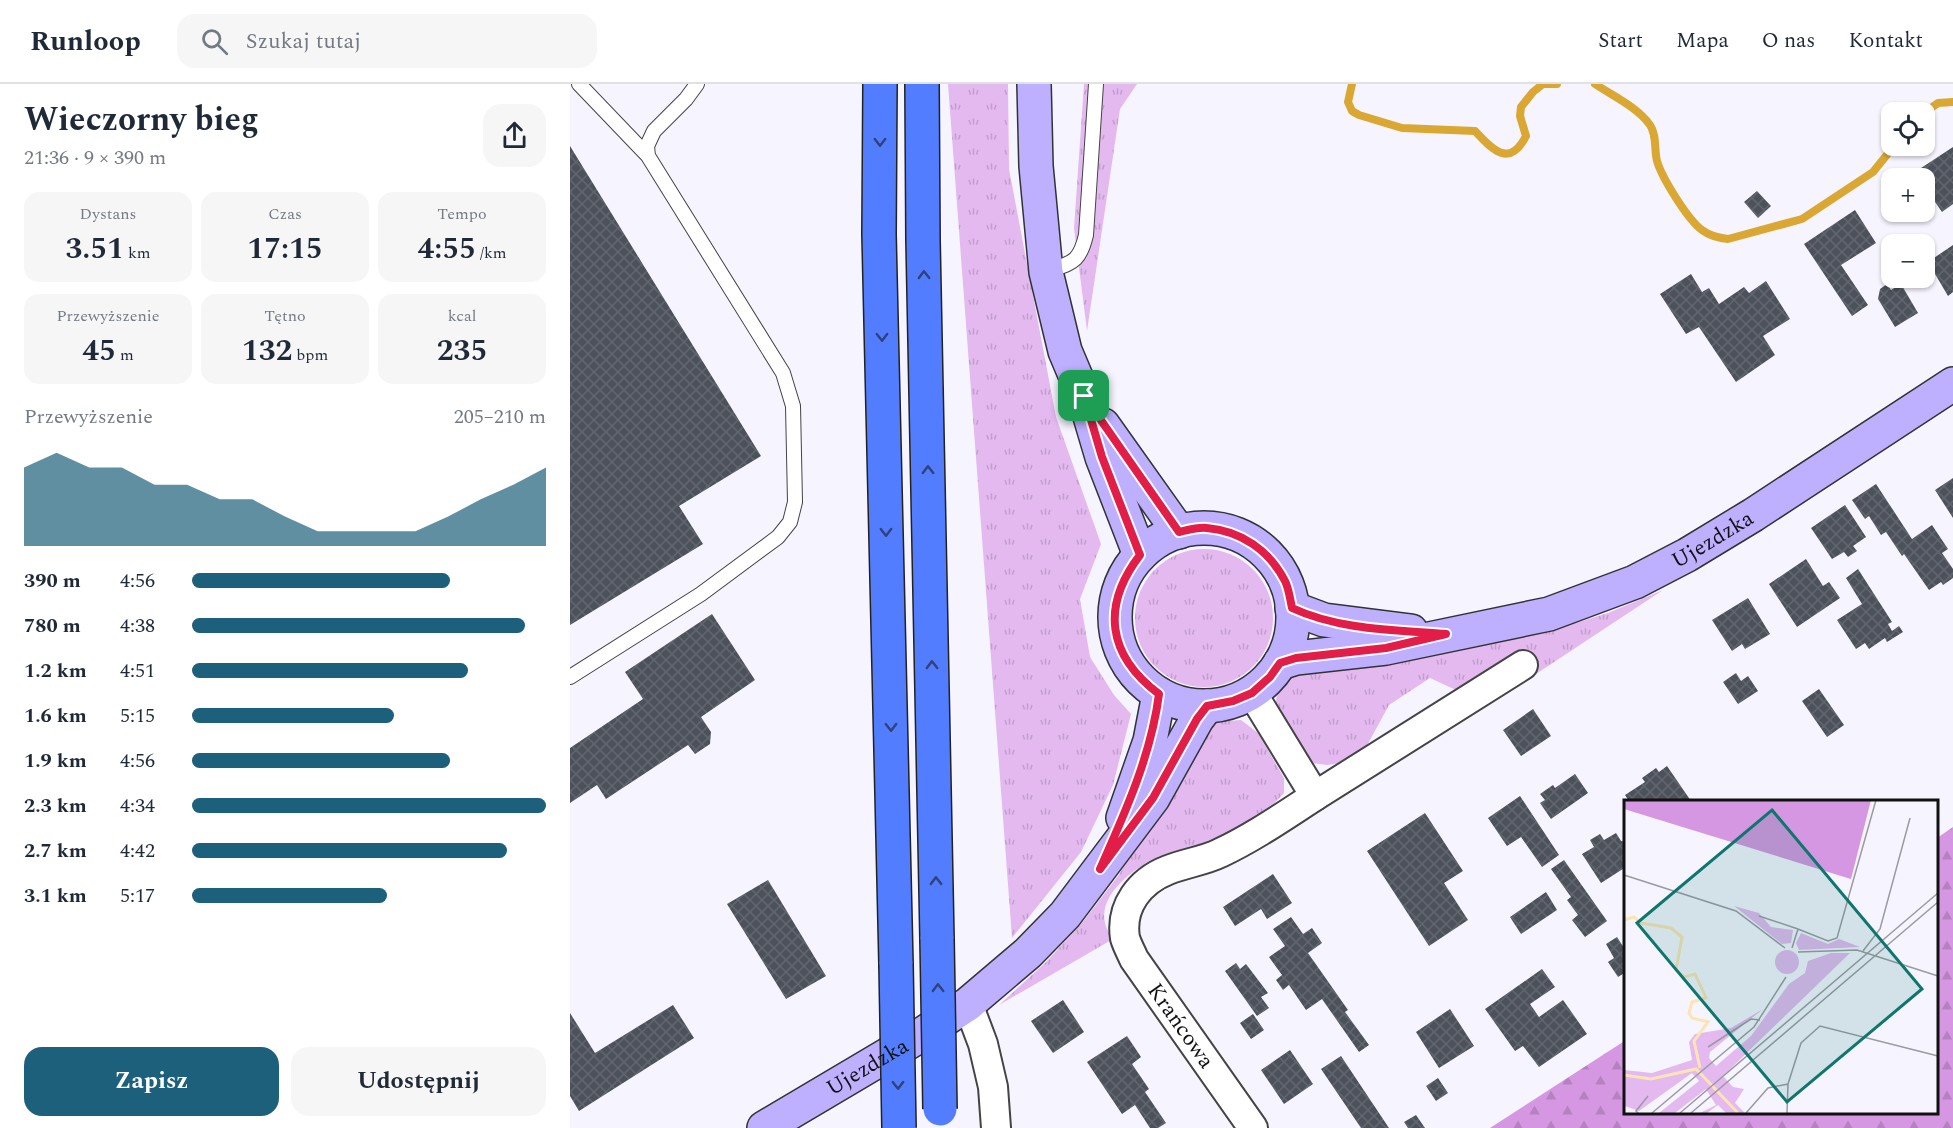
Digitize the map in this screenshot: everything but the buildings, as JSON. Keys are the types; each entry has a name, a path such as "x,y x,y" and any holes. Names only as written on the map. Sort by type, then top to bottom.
{"highway":[{"path":"880,84 879,234 899,1128"},
{"path":"922,84 940,1119"}],"main road":[{"path":"1034,84 1036,166 1046,272 1065,351 1084,396 1102,457 1140,555"},
{"name":"Ujezdzka","path":"1280,663 1296,658 1386,648 1549,614 1635,582 1688,555 1753,515 1953,384"},
{"path":"1084,396 1179,532"},
{"path":"1204,528 1230,532 1253,543 1273,560 1286,582 1292,608 1292,627 1288,645 1280,663 1270,677 1252,693 1233,701 1207,706 1182,703 1159,694 1130,666 1120,648 1115,609 1128,571 1140,555 1158,541 1179,532 1204,528"},
{"name":"Ujezdzka","path":"1292,608 1324,620 1380,629 1446,634"},
{"name":"Ujezdzka","path":"1100,869 1135,787 1150,741 1159,694"},
{"name":"Ujezdzka","path":"764,1128 921,1035 968,1004 1028,953 1065,915 1153,798 1197,719 1207,706"}],"street":[{"path":"1252,693 1315,796 1523,665"},
{"name":"Krańcowa","path":"1252,1128 1134,959 1126,939 1124,918 1130,901 1143,883 1168,870 1211,858 1252,838 1315,796"},
{"path":"968,1004 983,1044 993,1087 996,1128"}],"lane":[{"path":"570,677 701,594 778,537 790,522 795,502 793,406 783,373 648,156 579,84"},
{"path":"648,156 647,146 654,131 686,99 697,84"},
{"path":"1046,272 1074,261 1082,251 1086,235 1096,84"}],"green space":[{"path":"948,84 1008,84 1009,169 1056,417 1101,544 1080,599 1090,657 1114,695 1131,714 1113,785 1081,852 1012,938"},
{"path":"1084,84 1137,84 1120,109 1087,331 1074,228"},
{"path":"1204,549 1230,555 1253,569 1267,592 1273,618 1267,644 1253,667 1230,681 1204,687 1178,681 1155,667 1141,644 1135,618 1141,592 1155,569 1178,555"},
{"path":"1663,590 1536,674 1522,649 1456,690 1430,678 1389,705 1364,751 1341,763 1327,765 1312,763 1296,743 1275,708 1277,694 1282,683 1308,667 1550,631 1608,613"},
{"path":"1241,720 1258,733 1284,778 1284,793 1259,816 1229,834 1202,845 1166,854 1141,866 1121,882 1107,901 1104,912 1106,925 1113,939 999,1005 1045,963 1082,923 1118,876 1162,806 1201,733 1216,722"},
{"path":"1953,827 1953,1128 1490,1128 1624,1041 1624,1113 1938,1113 1938,837"}],"waterway":[{"path":"1352,84 1348,102 1352,111 1359,115 1402,128 1475,131 1494,149 1507,154 1520,146 1526,136 1520,116 1521,107 1543,84 1557,84"},
{"path":"1595,84 1632,107 1650,125 1654,133 1657,161 1676,198 1696,225 1711,235 1721,238 1728,239 1802,219 1873,172 1886,156"},
{"path":"1935,105 1953,102"}],"route":[{"path":"1084,396 1179,532 1204,528 1230,532 1253,543 1273,560 1286,582 1292,608 1324,620 1380,629 1446,634 1386,648 1296,658 1280,663 1270,677 1252,693 1233,701 1207,706 1197,719 1153,798 1100,869 1135,787 1150,741 1159,694 1130,666 1120,648 1115,609 1128,571 1140,555 1102,457 1084,396"}]}
